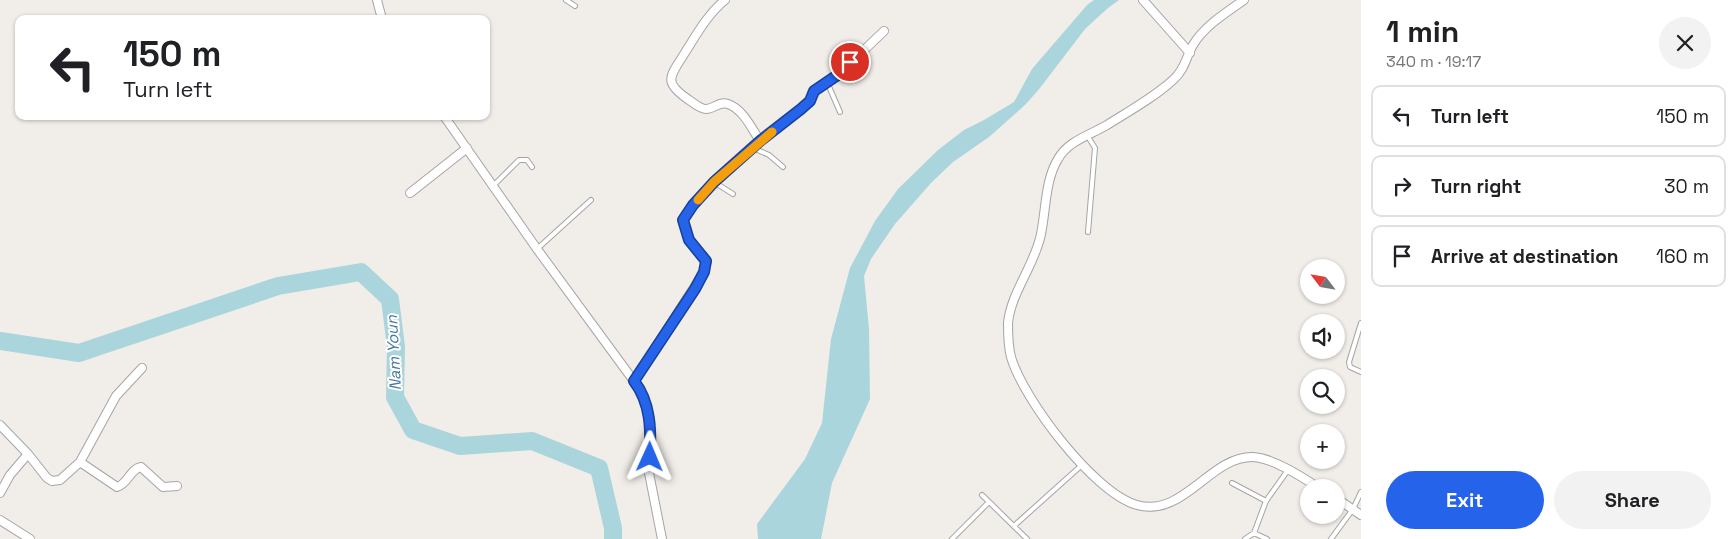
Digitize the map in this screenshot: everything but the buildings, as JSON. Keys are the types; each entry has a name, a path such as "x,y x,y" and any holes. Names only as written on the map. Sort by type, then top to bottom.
{"street":[{"path":"377,0 381,15"},
{"path":"726,0 711,13 704,23 672,74 672,86 702,108 707,109 720,104 727,104 733,107 746,119 760,141"},
{"path":"1143,0 1190,53"},
{"path":"1244,0 1206,30 1192,46 1184,66 1174,79 1105,126 1067,147 1058,158 1052,172 1041,234 1031,265 1013,304 1008,321 1008,339 1011,357 1021,382 1051,426 1083,464 1111,490 1136,504 1149,506 1170,503 1233,462 1245,458 1265,460 1304,479"},
{"path":"634,381 704,272 706,261 689,240 683,220 693,205 714,182 760,141 801,109 810,101 814,91 839,74 884,31"},
{"path":"447,120 639,388 649,414 649,473 662,539"},
{"path":"410,193 467,148"},
{"path":"0,425 28,454 45,476 52,480 60,480 80,462 116,396 142,368"},
{"path":"0,493 10,475 28,454"},
{"path":"80,462 117,487 121,486 137,468 142,467 164,487 176,486"},
{"path":"1345,504 1361,515"},
{"path":"0,520 30,539"}],"lane":[{"path":"566,0 575,6"},
{"path":"827,82 840,112"},
{"path":"1087,136 1095,148 1088,232"},
{"path":"753,148 768,155 783,168"},
{"path":"493,186 520,160 527,160 532,167"},
{"path":"714,182 733,194"},
{"path":"538,249 591,200"},
{"path":"1361,323 1350,362 1350,367 1361,372"},
{"path":"1015,525 1083,464"},
{"path":"1245,539 1254,534 1266,501 1288,470"},
{"path":"1232,483 1266,501"},
{"path":"1331,539 1353,509 1361,492"},
{"path":"982,495 1015,525 1027,539"},
{"path":"952,539 989,502"},
{"path":"1254,534 1267,539"}],"water":[{"path":"1094,0 1119,0 1085,29 1026,104 989,137 953,162 931,183 895,224 871,259 864,276 869,329 870,399 832,483 821,539 758,539 757,524 805,459 822,423 831,339 850,268 875,221 898,189 938,150 964,130 1014,102 1032,69 1087,5"}],"waterway":[{"name":"Nam Youn","path":"0,341 79,353 278,286 361,272 390,299 396,347 395,397 413,430 460,446 532,441 599,468 613,528 613,539"}],"slow traffic":[{"path":"698,200 714,182 772,132"}],"route":[{"path":"650,457 649,414 639,388 634,381 695,289 704,272 706,261 689,240 683,220 693,205 714,182 760,141 801,109 810,101 814,91 839,74 850,62"}]}
